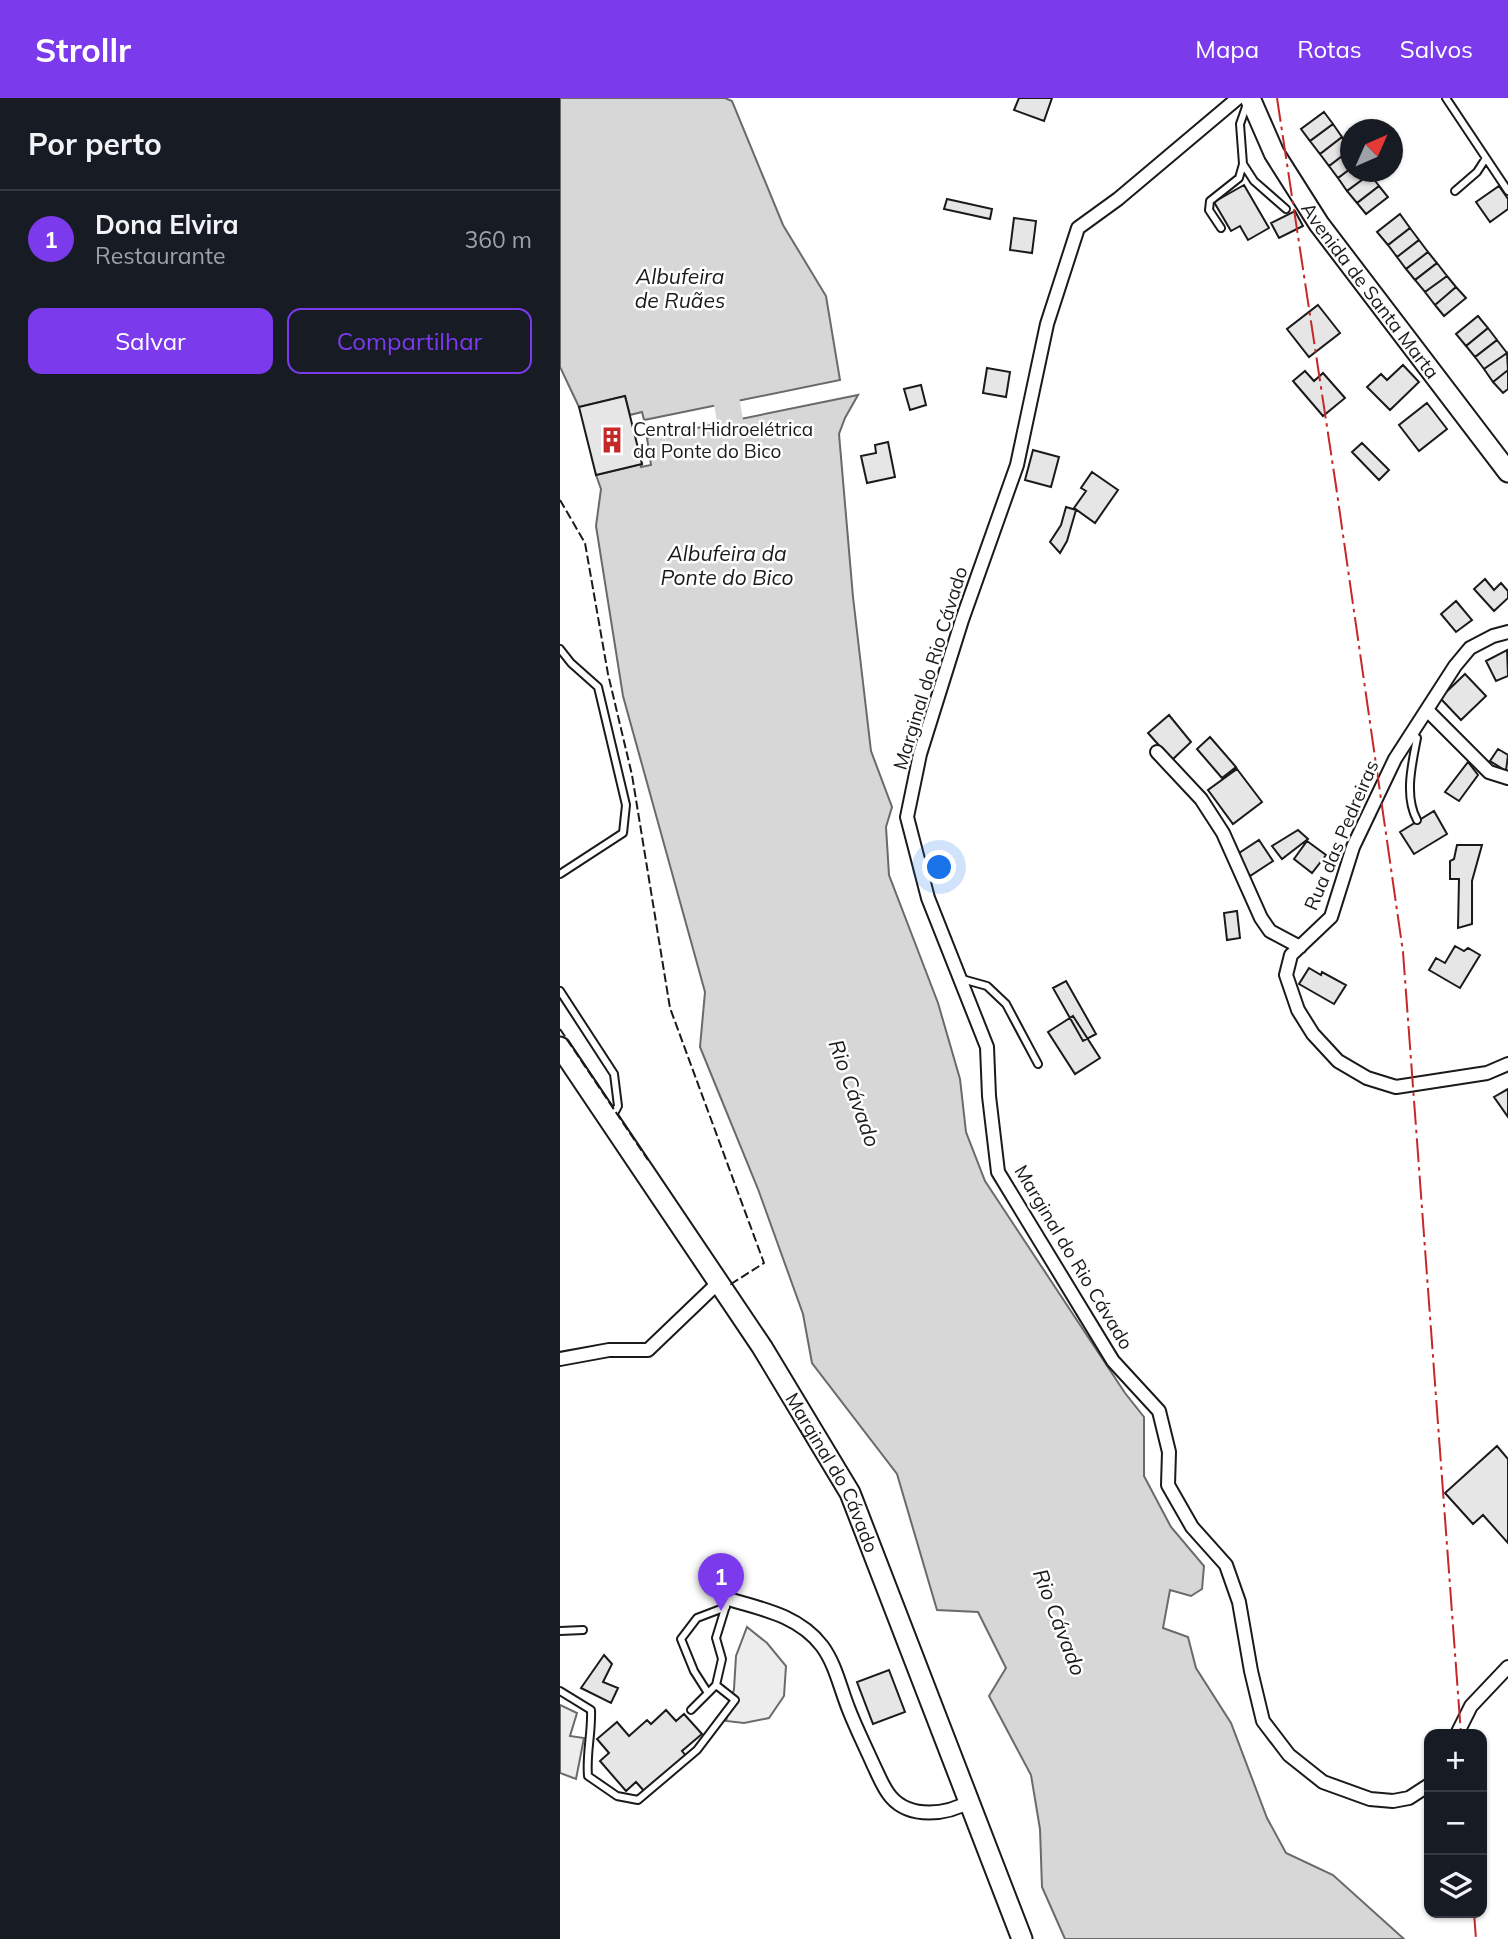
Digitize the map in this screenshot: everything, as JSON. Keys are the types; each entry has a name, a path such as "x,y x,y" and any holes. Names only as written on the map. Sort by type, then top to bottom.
{"street":[{"name":"Avenida de Santa Marta","path":"1246,98 1274,153 1319,224 1508,472"},
{"name":"Marginal do Rio Cávado","path":"1246,98 1078,229 1047,324 1017,465 962,620 920,754 907,817 928,898 987,1047 989,1096 998,1172 1113,1361 1159,1411 1169,1452 1168,1485 1192,1527 1226,1565 1239,1602 1263,1721 1289,1755 1323,1782 1370,1799 1393,1801 1409,1798 1424,1788"},
{"name":"Rua das Pedreiras","path":"1508,632 1493,636 1470,648 1455,666 1395,758 1353,847 1331,917 1291,955 1286,975 1298,1010 1313,1034 1339,1061 1367,1078 1396,1087 1487,1073 1508,1064"},
{"path":"1427,710 1489,772 1508,778"},
{"path":"1157,752 1201,799 1223,833 1261,918 1270,931 1300,947"},
{"name":"Marginal do Cávado","path":"560,1047 762,1347 850,1493 1021,1939"},
{"path":"560,1359 609,1350 648,1350 719,1282"},
{"path":"727,1603 770,1611 802,1624 821,1645 832,1662 849,1711 891,1797 904,1806 932,1814 953,1810 970,1801"},
{"path":"1460,1729 1471,1706 1508,1667"}],"lane":[{"path":"1221,228 1209,210 1210,201 1239,177 1242,164 1240,124 1246,98"},
{"path":"1446,98 1508,191"},
{"path":"1455,191 1477,172 1486,158"},
{"path":"1242,164 1254,181 1286,209"},
{"path":"560,649 570,663 598,687 626,804 623,833 560,874"},
{"path":"1410,735 1417,738 1410,796 1411,810 1417,820"},
{"path":"960,979 987,986 1006,1004 1038,1064"},
{"path":"560,991 614,1073 618,1106 610,1121"},
{"path":"691,1710 716,1685 722,1659 716,1638 727,1603"},
{"path":"708,1693 694,1671 681,1639 697,1618 727,1603"},
{"path":"560,1631 583,1630"},
{"path":"560,1691 591,1710 588,1776 617,1796 638,1800 697,1750 734,1700 716,1685"}],"shaded area":[{"path":"747,1627 767,1643 786,1666 784,1696 769,1718 744,1723 726,1721 734,1689 736,1656"},
{"path":"560,1705 577,1713 570,1736 584,1738 576,1779 560,1773"}],"water":[{"name":"Albufeira de Ruães","path":"560,98 725,98 732,101 783,225 826,296 840,380 644,420 642,412 630,415 625,396 579,407 560,367"},
{"name":"Albufeira da Ponte do Bico","path":"858,395 839,434 853,597 871,751 892,807 886,827 889,875 938,1003 960,1079 966,1132 985,1181 1125,1393 1144,1417 1144,1476 1171,1527 1204,1566 1202,1589 1191,1596 1170,1590 1163,1628 1188,1637 1196,1668 1231,1723 1267,1818 1286,1853 1333,1875 1404,1939 1065,1939 1042,1887 1040,1829 1031,1775 989,1696 1006,1668 978,1612 937,1610 897,1474 812,1363 803,1314 758,1189 700,1047 705,992 623,696 596,526 601,489 596,475 642,464 641,467 651,465 647,438"}],"building":[{"path":"1019,98 1052,98 1044,121 1014,110"},
{"path":"1324,112 1333,124 1310,141 1301,129"},
{"path":"1333,124 1340,134 1340,139 1320,154 1310,141"},
{"path":"1340,139 1340,158 1329,166 1320,154"},
{"path":"1340,158 1340,176 1338,178 1329,166"},
{"path":"1341,182 1359,182 1347,191"},
{"path":"1359,182 1376,182 1379,186 1357,203 1347,191"},
{"path":"1244,185 1269,228 1248,240 1240,226 1231,231 1214,202"},
{"path":"1379,186 1388,197 1366,214 1357,203"},
{"path":"1499,186 1508,199 1508,209 1490,222 1476,202"},
{"path":"947,199 992,209 990,219 944,209"},
{"path":"1295,211 1303,226 1279,238 1271,223"},
{"path":"1400,214 1410,228 1388,245 1377,232"},
{"path":"1014,218 1036,221 1032,253 1010,250"},
{"path":"1410,228 1419,240 1397,257 1388,245"},
{"path":"1419,240 1428,252 1406,269 1397,257"},
{"path":"1428,252 1437,263 1415,280 1406,269"},
{"path":"1437,263 1447,276 1425,292 1415,280"},
{"path":"1447,276 1456,287 1435,305 1425,292"},
{"path":"1456,287 1466,298 1444,316 1435,305"},
{"path":"1318,305 1340,333 1309,357 1287,329"},
{"path":"1478,316 1488,328 1466,346 1456,334"},
{"path":"1488,328 1497,340 1475,357 1466,346"},
{"path":"1497,340 1507,353 1484,369 1475,357"},
{"path":"1507,353 1508,370 1493,382 1484,369"},
{"path":"1403,365 1419,382 1390,410 1367,387 1381,374 1387,380"},
{"path":"987,368 1010,372 1006,397 983,393"},
{"path":"1508,370 1508,389 1503,393 1493,382"},
{"path":"1305,371 1314,381 1323,373 1345,398 1323,416 1293,381"},
{"path":"921,385 926,405 910,410 904,389"},
{"name":"Central Hidroelétrica da Ponte do Bico","path":"625,396 642,464 596,475 579,407"},
{"path":"1427,403 1447,429 1419,451 1399,425"},
{"path":"888,442 895,477 867,483 861,456 876,453 875,445"},
{"path":"1362,443 1389,470 1379,480 1352,452"},
{"path":"1033,450 1059,457 1051,487 1025,480"},
{"path":"1092,472 1118,490 1095,523 1074,508 1086,491 1081,488"},
{"path":"1066,507 1076,510 1067,541 1060,553 1050,542 1061,525"},
{"path":"1485,579 1494,590 1501,583 1508,591 1508,598 1494,611 1474,589"},
{"path":"1456,601 1472,620 1456,632 1441,614"},
{"path":"1507,650 1508,676 1496,681 1486,661"},
{"path":"1465,674 1486,696 1461,720 1440,698"},
{"path":"1169,715 1191,742 1172,760 1148,733"},
{"path":"1210,737 1236,767 1222,778 1197,749"},
{"path":"1498,749 1508,755 1506,771 1490,761"},
{"path":"1468,762 1478,775 1459,801 1445,792"},
{"path":"1237,769 1262,802 1233,824 1208,790"},
{"path":"1434,811 1447,834 1414,854 1400,832"},
{"path":"1298,830 1308,839 1282,859 1272,846"},
{"path":"1259,840 1273,861 1250,876 1236,855"},
{"path":"1307,841 1326,855 1312,873 1294,859"},
{"path":"1457,845 1482,845 1472,881 1472,924 1458,928 1459,879 1450,879 1450,861 1454,859"},
{"path":"1237,911 1240,938 1227,940 1224,913"},
{"path":"1455,946 1464,951 1468,948 1480,955 1460,988 1429,970 1436,958 1445,963"},
{"path":"1309,968 1346,985 1334,1004 1299,984"},
{"path":"1066,981 1096,1034 1083,1041 1053,988"},
{"path":"1073,1016 1100,1058 1075,1074 1048,1032"},
{"path":"1508,1089 1508,1117 1494,1097"},
{"path":"1497,1446 1508,1459 1508,1543 1483,1515 1473,1524 1445,1493"},
{"path":"604,1655 612,1664 603,1682 618,1688 611,1703 581,1688"},
{"path":"889,1670 905,1712 873,1724 857,1682"},
{"path":"666,1710 676,1721 684,1714 702,1734 682,1751 686,1756 645,1792 636,1782 626,1791 600,1761 609,1753 597,1739 617,1722 629,1736 647,1720 651,1724"}],"waterway":[{"name":"Rio Cávado","path":"715,371 727,403 736,456"}],"fence":[{"path":"560,500 585,543 608,674 632,775 670,1008 764,1263 731,1284 730,1282"},
{"path":"560,1029 648,1160"}],"power":[{"path":"1277,98 1403,952 1461,1729"},
{"path":"1474,1918 1476,1939"}],"place":[{"name":"Central Hidroelétrica da Ponte do Bico","path":"612,440"},
{"name":"Dona Elvira","path":"721,1611"}]}
